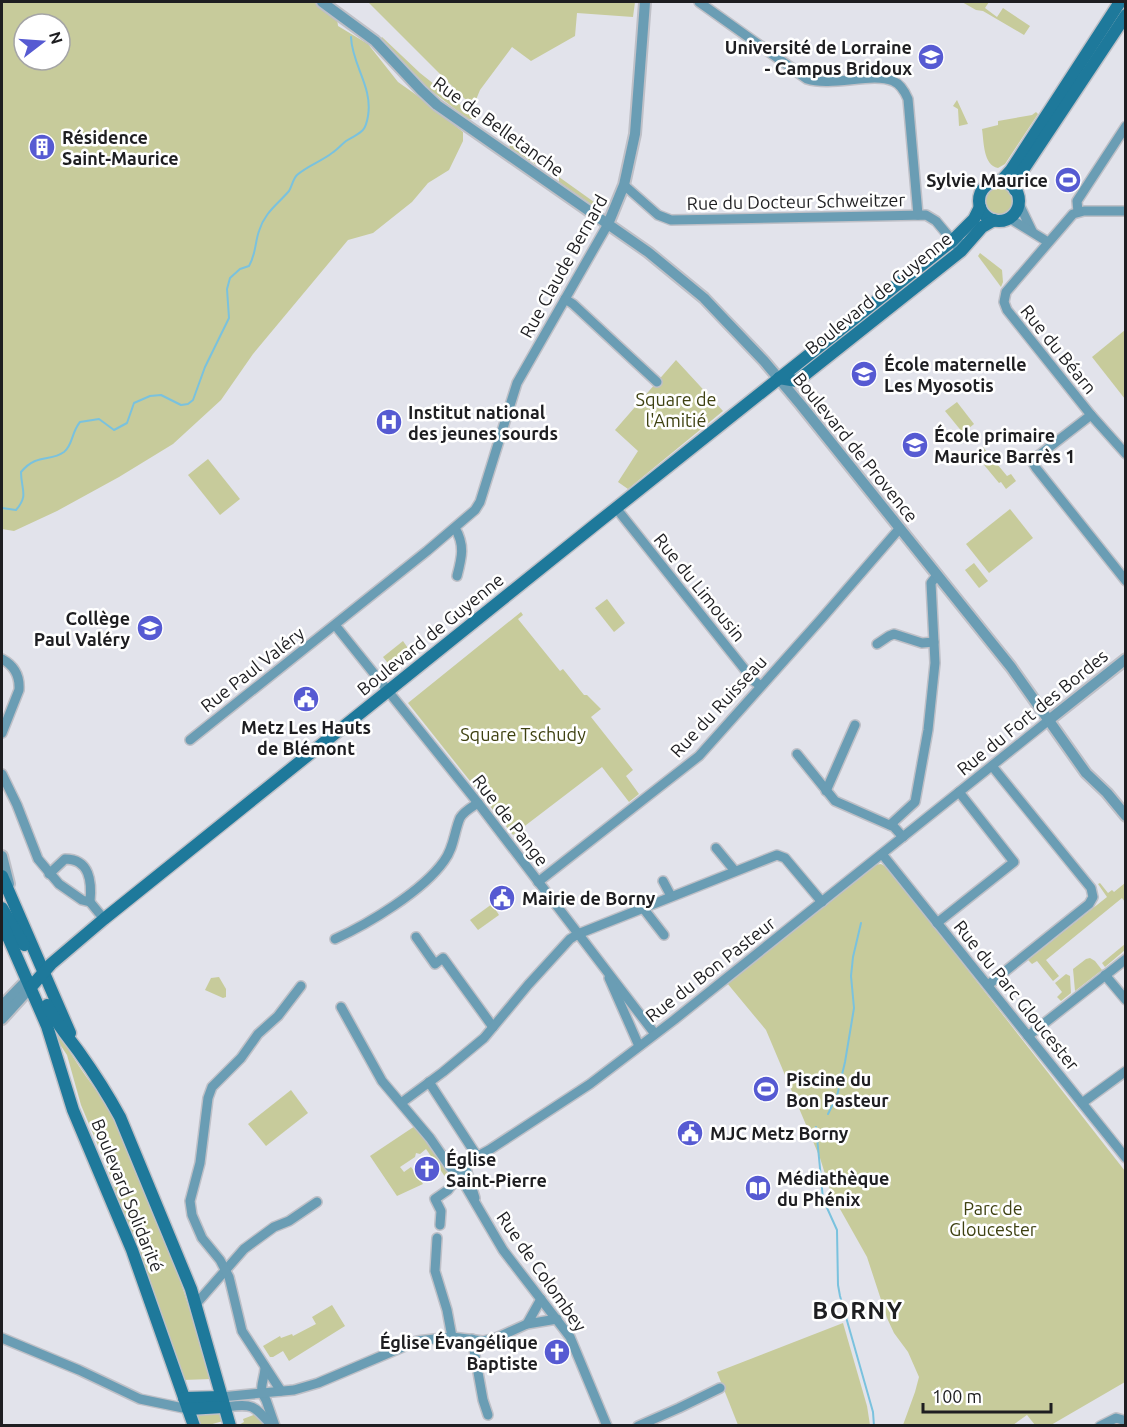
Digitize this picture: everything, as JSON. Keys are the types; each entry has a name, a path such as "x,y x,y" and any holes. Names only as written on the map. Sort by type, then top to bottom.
{"main road":[{"path":"1001,182 1120,2"},
{"path":"1015,189 1006,183 993,182 980,195 980,207 988,217 994,220 1009,218 1017,210 1015,189 1019,176 1125,15"},
{"name":"Boulevard de Guyenne","path":"892,297 974,219 980,207"},
{"name":"Boulevard de Guyenne","path":"35,976 779,378 968,243 982,227 994,220"},
{"name":"Boulevard Solidarité","path":"2,876 15,907 73,1110 132,1250 194,1425"},
{"name":"Boulevard Solidarité","path":"2,908 22,941 35,976"},
{"name":"Boulevard Solidarité","path":"2,922 120,1117 196,1304 230,1425"},
{"path":"186,1403 222,1402"}],"street":[{"name":"Rue de Belletanche","path":"322,2 375,41 437,105 608,224"},
{"name":"Rue Claude Bernard","path":"335,625 471,515 480,502 517,383 608,224 624,185 635,134 645,2"},
{"path":"699,2 807,79 823,82 876,79 893,81 903,89 908,99 918,215"},
{"path":"1078,212 1077,201 1125,126"},
{"name":"Rue du Docteur Schweitzer","path":"624,185 662,218 671,220 926,215 936,221 952,241"},
{"path":"1018,204 1032,231"},
{"path":"1009,218 1048,242 1070,217 1078,212 1125,211"},
{"name":"Boulevard de Provence","path":"608,224 648,252 704,298 779,378 1011,667 1086,773 1125,813"},
{"path":"952,241 956,245 968,243"},
{"name":"Rue du Béarn","path":"1048,242 1006,292 1004,302 1007,310 1125,454"},
{"path":"565,299 657,382"},
{"name":"Rue du Béarn","path":"1091,415 1038,456 1034,463 1125,580"},
{"name":"Rue du Limousin","path":"616,508 754,681 761,686"},
{"path":"455,528 461,538 463,552 457,576"},
{"name":"Rue du Ruisseau","path":"538,882 699,756 900,528"},
{"path":"890,825 911,806 917,796 932,704 935,663 931,583 937,575"},
{"path":"335,625 388,691"},
{"name":"Rue Paul Valéry","path":"190,740 335,625"},
{"path":"877,644 894,634 922,643 934,642"},
{"name":"Rue du Fort des Bordes","path":"959,792 1125,658"},
{"path":"2,659 12,666 20,683 2,733"},
{"name":"Rue de Pange","path":"388,691 478,803 655,1034"},
{"path":"826,791 855,725"},
{"path":"797,754 839,804 890,825 903,837"},
{"path":"988,985 1089,904 1093,897 1091,888 992,766"},
{"path":"2,774 38,859 59,884 82,900 90,902 104,919"},
{"path":"937,923 1014,862 959,792"},
{"name":"Rue du Bon Pasteur","path":"475,1158 590,1084 959,792"},
{"path":"335,939 381,915 437,870 446,860 456,837 460,818 478,803"},
{"path":"716,848 735,872"},
{"name":"Rue du Parc Gloucester","path":"882,854 1125,1158"},
{"path":"2,856 15,907"},
{"path":"401,1102 484,1038 528,985 570,939 578,934 774,856 783,856 822,902"},
{"path":"49,874 65,859 74,859 83,865 90,883 90,902"},
{"path":"663,882 671,896"},
{"path":"643,908 664,935"},
{"path":"416,936 435,964 443,958 493,1027"},
{"path":"1028,1035 1125,959"},
{"name":"Rue de Pange","path":"606,970 639,1046"},
{"path":"1106,975 1125,1000"},
{"path":"2,1006 35,976"},
{"path":"2,1019 35,976"},
{"path":"282,1391 242,1331 229,1277 202,1238 192,1215 190,1201 200,1163 208,1098 213,1087 241,1059 258,1034 278,1016 301,986"},
{"path":"341,1007 382,1081 401,1102 450,1167 463,1174"},
{"path":"1082,1103 1125,1071"},
{"path":"429,1082 475,1158 448,1190 435,1199 441,1210 440,1225"},
{"name":"Rue de Colombey","path":"463,1174 503,1250 570,1337 608,1425"},
{"path":"196,1304 244,1249 260,1236 289,1221 317,1202"},
{"path":"437,1238 435,1271 447,1310 452,1337"},
{"path":"527,1324 541,1299"},
{"path":"447,1310 457,1328 469,1338 488,1415"},
{"path":"222,1402 318,1383 417,1341 452,1337 483,1341 496,1338 527,1324 557,1319"},
{"path":"2,1338 79,1370 140,1399 160,1403 176,1398 186,1403"},
{"path":"265,1367 266,1377 261,1388 274,1425"},
{"path":"638,1425 720,1388"},
{"path":"222,1402 249,1404 259,1410 274,1425"},
{"path":"1100,1425 1116,1418 1125,1421"}],"green space":[{"path":"2,2 322,2 336,11 338,26 368,44 398,82 463,132 463,141 449,170 428,183 412,202 373,233 348,240 253,354 221,400 173,444 57,511 14,531 2,529"},
{"path":"368,2 635,2 633,17 577,13 575,36 531,61 512,47 480,90 473,107"},
{"path":"962,2 989,2 985,8 997,17 1003,8 1030,26 1024,35 983,11 976,10"},
{"path":"382,37 420,73 473,115 472,119 468,119 429,89"},
{"path":"957,100 968,124 959,126 958,109 953,106"},
{"path":"1036,112 1038,114 1005,164 998,168 993,166 985,152 982,129 998,125 998,121 1032,115"},
{"path":"512,142 540,162 538,166 510,148 509,145"},
{"path":"559,177 594,202 592,205 559,182"},
{"path":"999,187 1009,191 1013,201 1009,211 999,215 989,211 985,201 989,191"},
{"path":"980,253 1002,270 1001,287 978,256"},
{"path":"1125,330 1125,399 1092,357"},
{"name":"Square de l'Amitié","path":"676,360 723,411 628,489 618,482 638,451 615,430"},
{"path":"957,402 974,424 963,433 945,411"},
{"path":"983,447 1007,476 1011,474 1016,481 1006,489 975,454"},
{"path":"208,459 240,499 220,515 188,475"},
{"path":"1010,509 1033,538 989,573 966,544"},
{"path":"974,563 988,581 979,588 965,570"},
{"path":"607,599 625,623 614,632 595,608"},
{"name":"Square Tschudy","path":"521,612 523,615 518,619 560,671 563,669 584,695 587,695 601,709 591,717 633,770 626,776 639,794 629,802 602,767 513,835 408,703"},
{"path":"403,641 410,651 391,667 383,657"},
{"name":"Parc de Gloucester","path":"881,864 888,868 1125,1171 1125,1382 1051,1425 1035,1425 1027,1415 1013,1425 903,1425 919,1377 908,1352 894,1333 887,1318 867,1257 831,1193 820,1158 766,1030 727,983 874,865"},
{"path":"1100,883 1108,893 1112,890 1114,892 1125,883 1125,902 1122,898 1046,960 1059,976 1053,981 1037,961 1032,964 1028,960 1107,897 1098,884"},
{"path":"492,904 499,915 478,930 470,920"},
{"path":"1125,944 1125,950 1105,967 1102,963"},
{"path":"1090,958 1102,970 1075,991 1073,969"},
{"path":"1066,974 1070,976 1071,993 1061,1001 1057,997 1062,992 1055,983"},
{"path":"219,977 226,989 226,997 223,998 205,990 211,978"},
{"path":"52,1023 111,1112 130,1151 169,1247 211,1379 183,1380 107,1167 81,1105 67,1055 59,1043"},
{"path":"291,1090 308,1113 266,1146 248,1124"},
{"path":"415,1126 452,1177 448,1181 426,1149 420,1154 416,1153 415,1157 400,1167 404,1172 411,1167 423,1184 397,1196 370,1156"},
{"path":"332,1305 345,1326 289,1361 283,1351 270,1357 263,1346 280,1336 281,1338 292,1334 293,1336 316,1324 312,1317"},
{"path":"843,1323 867,1406 870,1425 738,1425 717,1372"},
{"path":"218,1412 223,1421 199,1425 196,1414"},
{"path":"256,1414 266,1426 237,1426 244,1422 243,1419"}],"waterway":[{"path":"2,508 16,510 23,496 21,472 32,462 64,452 80,422 99,419 114,430 127,423 134,403 150,396 161,395 181,405 193,400 205,367 229,318 227,289 230,278 240,269 249,266 259,231 265,219 289,191 297,175 334,152 361,132 365,126 368,116 368,95 352,47 351,37"},
{"path":"828,1114 837,1096 845,1062 854,1008 851,976 853,957 861,923"},
{"path":"816,1127 823,1199 837,1230 840,1296 873,1412 874,1426"}],"place":[{"name":"Université de Lorraine - Campus Bridoux","path":"931,57"},
{"name":"Résidence Saint-Maurice","path":"42,147"},
{"name":"Sylvie Maurice","path":"1068,180"},
{"name":"École maternelle Les Myosotis","path":"864,374"},
{"name":"Institut national des jeunes sourds","path":"389,422"},
{"name":"École primaire Maurice Barrès 1","path":"915,445"},
{"name":"Collège Paul Valéry","path":"150,628"},
{"name":"Metz Les Hauts de Blémont","path":"306,699"},
{"name":"Mairie de Borny","path":"502,898"},
{"name":"Piscine du Bon Pasteur","path":"766,1089"},
{"name":"MJC Metz Borny","path":"690,1133"},
{"name":"Église Saint-Pierre","path":"427,1169"},
{"name":"Médiathèque du Phénix","path":"758,1188"},
{"name":"Église Évangélique Baptiste","path":"557,1352"}],"district":[{"name":"BORNY","path":"858,1310"}]}
